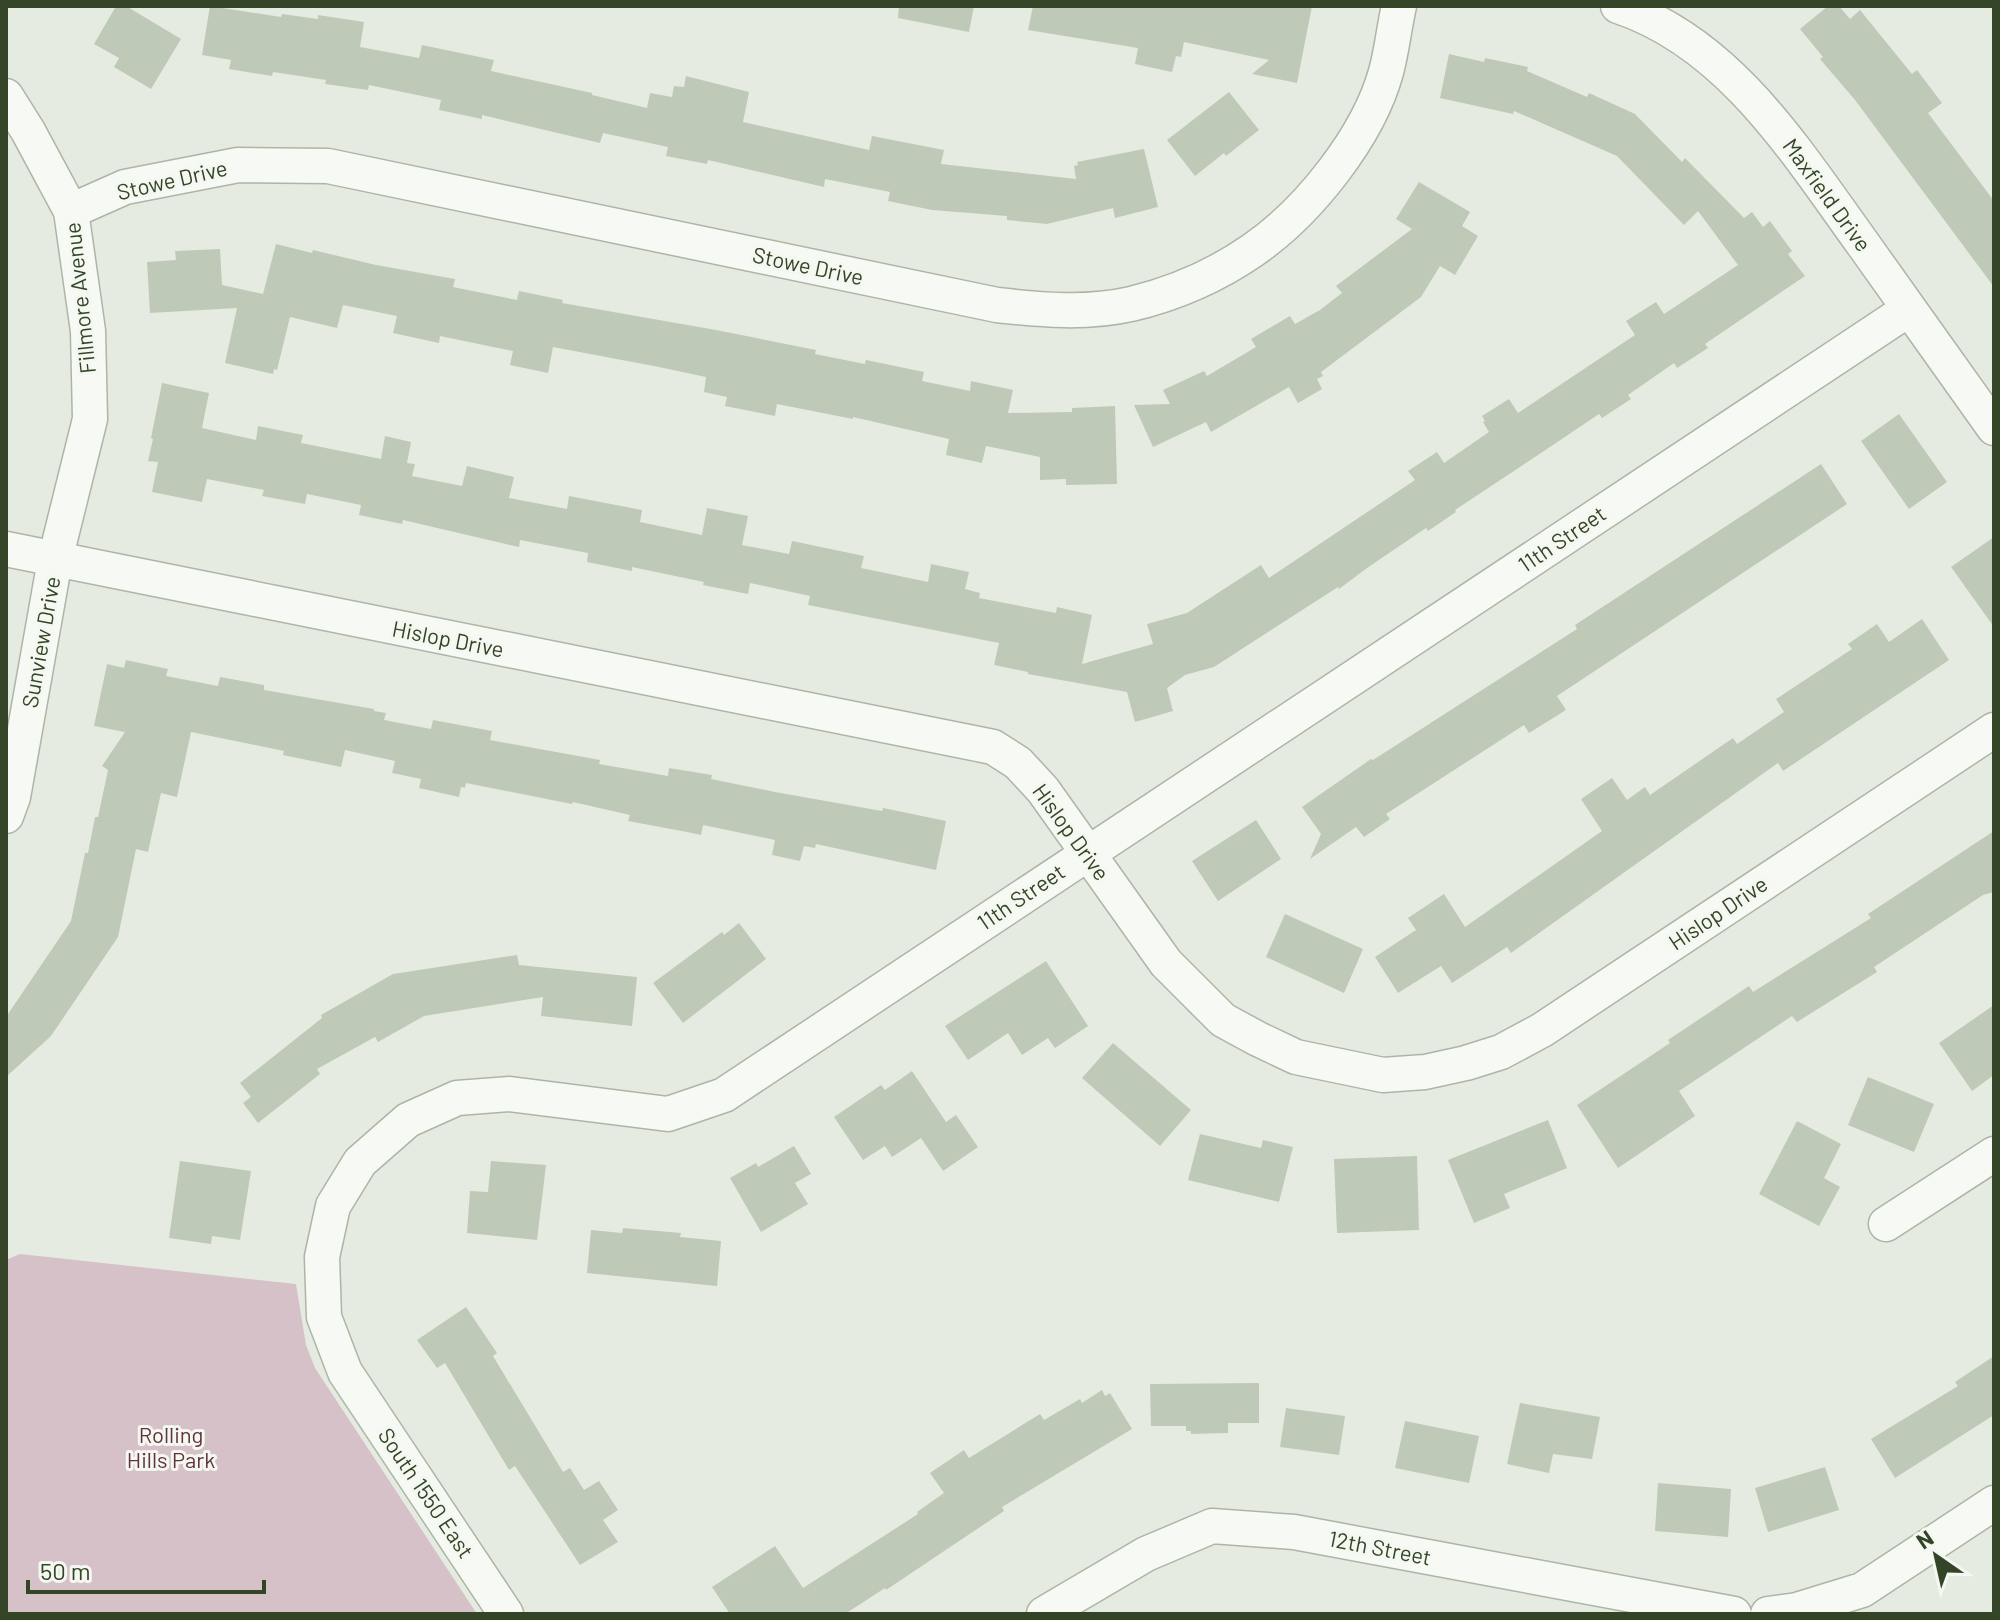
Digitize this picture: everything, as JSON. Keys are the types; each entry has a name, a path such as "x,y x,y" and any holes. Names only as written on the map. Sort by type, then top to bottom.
{"street":[{"name":"Stowe Drive","path":"71,211 125,187 238,165 328,166 997,305 1048,311 1130,304 1211,275 1253,250 1303,205 1354,141 1371,110 1386,73 1399,6"},
{"name":"Maxfield Drive","path":"1618,6 1636,12 1681,37 1749,95 1797,153 1994,428"},
{"name":"Fillmore Avenue","path":"6,96 71,211 88,331 90,419 55,560"},
{"name":"11th Street","path":"345,1372 324,1317 322,1257 333,1206 360,1162 408,1120 457,1098 510,1094 668,1114 724,1095 1909,309"},
{"name":"Hislop Drive","path":"6,549 993,747 1018,763 1043,790 1166,963 1223,1020 1296,1057 1383,1075 1425,1072 1501,1052 1542,1030 1994,730"},
{"name":"Sunview Drive","path":"6,816 13,797 55,560"},
{"path":"1886,1224 1994,1154"},
{"name":"South 1550 East","path":"345,1372 506,1614"},
{"path":"1782,1612 1862,1590 1994,1503"},
{"name":"12th Street","path":"1044,1614 1146,1554 1212,1526 1294,1532 1734,1614"}],"green space":[{"name":"Rolling Hills Park","path":"20,1254 296,1284 306,1345 315,1368 477,1614 6,1614 6,1260"}],"building":[{"path":"116,6 126,6 181,39 151,89 114,67 119,58 94,44"},
{"path":"210,6 281,17 282,14 318,19 318,15 364,22 360,47 419,58 422,45 494,60 491,71 647,108 650,93 672,97 674,86 684,87 686,76 749,92 743,122 869,150 872,136 944,150 941,164 1076,179 1074,166 1078,165 1077,162 1144,149 1158,207 1115,218 1113,208 1047,224 1007,220 1007,216 932,210 888,201 890,192 825,179 824,187 708,160 707,164 666,156 668,147 603,133 600,143 482,115 482,119 439,110 441,100 369,85 368,90 325,84 326,80 229,69 231,60 202,55"},
{"path":"899,6 974,6 969,32 898,18"},
{"path":"1033,6 1312,6 1297,83 1252,74 1269,60 1184,42 1181,57 1176,56 1172,72 1135,64 1138,48 1028,30"},
{"path":"1828,6 1839,6 1850,19 1860,10 1912,74 1917,70 1942,103 1928,113 1994,201 1994,287 1800,29"},
{"path":"1449,54 1528,67 1527,71 1587,97 1589,93 1635,114 1682,162 1685,158 1744,218 1752,212 1763,227 1770,221 1792,251 1788,254 1805,276 1705,344 1708,348 1677,368 1674,363 1628,395 1631,399 1602,418 1599,414 1339,589 1214,667 1185,675 1167,688 1173,711 1135,722 1127,692 994,665 999,643 808,605 810,596 750,583 748,594 632,567 632,571 587,562 588,553 520,540 519,547 403,520 402,524 359,515 361,505 307,494 305,504 262,496 264,490 207,479 202,502 152,492 158,462 148,461 162,383 209,393 202,428 256,440 258,426 303,435 301,443 381,459 385,436 411,442 407,463 415,464 412,476 462,486 467,466 514,477 509,498 567,509 569,496 642,510 640,522 702,535 707,508 748,516 742,545 789,554 792,541 864,556 861,568 928,582 931,564 969,572 965,589 980,593 979,598 1056,613 1057,607 1092,615 1082,664 1153,644 1147,624 1187,613 1261,565 1269,578 1415,480 1408,471 1437,452 1444,463 1489,432 1482,416 1509,399 1518,413 1635,335 1626,321 1656,302 1664,314 1738,265 1698,211 1684,225 1617,156 1514,111 1513,114 1440,98"},
{"path":"1229,92 1259,130 1195,176 1167,140"},
{"path":"1419,182 1470,212 1462,226 1478,236 1455,275 1440,266 1421,297 1321,372 1323,376 1317,379 1322,389 1298,403 1289,387 1211,432 1206,422 1153,447 1134,405 1170,404 1163,390 1204,371 1207,376 1256,347 1251,339 1290,316 1295,324 1342,293 1336,286 1412,229 1396,219"},
{"path":"276,244 455,279 453,287 517,300 519,291 563,300 562,303 816,350 815,354 865,364 866,360 924,372 922,381 970,391 971,381 1013,390 1008,413 1072,412 1072,408 1115,406 1117,484 1066,485 1066,479 1040,480 1040,457 986,446 982,463 946,455 949,439 853,417 777,404 775,416 725,406 727,397 704,392 706,377 659,367 553,347 548,373 510,365 513,351 440,336 439,343 393,333 397,316 343,305 337,328 290,317 277,370 274,369 273,374 225,363 237,308 150,313 147,262 176,260 175,251 220,249 222,285 263,294"},
{"path":"1899,414 1947,482 1909,509 1861,441"},
{"path":"1821,464 1847,504 1557,696 1566,710 1529,733 1524,725 1386,814 1390,819 1364,837 1356,827 1310,859 1321,834 1302,807 1371,759 1577,629 1575,625"},
{"path":"1994,537 1994,627 1951,567"},
{"path":"1922,619 1949,660 1783,771 1778,763 1511,953 1507,947 1452,983 1441,966 1398,993 1375,957 1416,930 1408,918 1444,894 1465,927 1602,831 1581,799 1612,778 1627,800 1645,787 1650,795 1733,738 1737,744 1784,712 1776,699 1852,649 1848,644 1877,624 1889,642"},
{"path":"126,660 168,669 166,676 218,686 220,677 264,685 264,690 374,709 386,713 384,720 431,729 433,720 492,731 490,740 600,760 599,764 668,776 669,768 712,775 711,779 775,792 946,821 936,870 816,844 815,848 804,846 800,861 772,855 775,840 703,825 701,835 628,821 630,815 573,802 466,783 465,788 461,787 459,797 419,788 421,779 392,773 395,761 345,750 341,767 283,755 284,751 191,732 177,797 161,793 148,852 136,849 118,937 51,1036 6,1077 6,1017 71,921 85,853 88,853 95,817 98,817 108,770 102,766 125,732 94,726 107,664 124,668"},
{"path":"1256,820 1281,859 1218,901 1192,861"},
{"path":"1994,831 1994,892 1983,895 1874,967 1877,972 1797,1022 1792,1016 1679,1091 1695,1116 1618,1168 1577,1105 1749,986 1753,992 1871,918 1868,914"},
{"path":"1285,914 1363,949 1344,993 1266,957"},
{"path":"739,923 766,959 683,1023 653,983"},
{"path":"517,955 519,965 637,977 632,1026 541,1016 543,997 424,1016 378,1042 375,1037 317,1069 320,1074 258,1123 243,1103 251,1097 240,1083 322,1018 321,1015 393,974"},
{"path":"1046,961 1088,1026 1055,1048 1048,1038 1022,1055 1008,1033 968,1060 945,1026"},
{"path":"1994,1005 1994,1075 1972,1091 1939,1043"},
{"path":"1113,1043 1191,1110 1160,1146 1082,1078"},
{"path":"912,1071 946,1122 956,1115 978,1147 943,1171 921,1138 892,1157 885,1146 863,1160 834,1117 881,1085 885,1090"},
{"path":"1868,1077 1934,1104 1914,1152 1848,1125"},
{"path":"1548,1120 1567,1168 1504,1194 1510,1208 1474,1223 1448,1160"},
{"path":"1797,1121 1841,1144 1824,1178 1840,1187 1819,1226 1759,1194"},
{"path":"1200,1134 1261,1148 1263,1140 1293,1147 1279,1202 1188,1180"},
{"path":"794,1146 811,1174 795,1183 808,1204 761,1232 730,1178 756,1163 758,1167"},
{"path":"1417,1156 1419,1230 1337,1233 1334,1159"},
{"path":"180,1161 251,1171 240,1240 212,1236 211,1244 169,1238"},
{"path":"491,1161 546,1165 537,1240 467,1233 470,1191 488,1192"},
{"path":"623,1228 681,1233 680,1237 721,1241 717,1286 587,1273 591,1230 622,1233"},
{"path":"466,1307 497,1353 493,1356 563,1472 570,1468 584,1490 599,1481 618,1510 603,1520 618,1542 580,1565 515,1466 509,1470 445,1363 437,1368 417,1340"},
{"path":"1994,1356 1994,1415 1895,1478 1871,1439 1958,1386 1955,1382"},
{"path":"1259,1383 1259,1423 1228,1423 1228,1433 1191,1434 1191,1431 1186,1431 1186,1426 1151,1426 1150,1384"},
{"path":"1102,1390 1105,1396 1110,1393 1132,1429 1002,1507 1004,1511 845,1614 730,1614 712,1587 775,1546 803,1588 918,1514 944,1493 930,1473 964,1450 969,1458 1040,1414 1044,1420"},
{"path":"1520,1403 1600,1417 1592,1459 1553,1454 1549,1473 1507,1464"},
{"path":"1286,1408 1345,1416 1339,1455 1280,1447"},
{"path":"1405,1421 1479,1436 1469,1483 1395,1468"},
{"path":"1825,1467 1839,1510 1768,1532 1755,1488"},
{"path":"1658,1483 1731,1489 1728,1537 1655,1531"}]}
